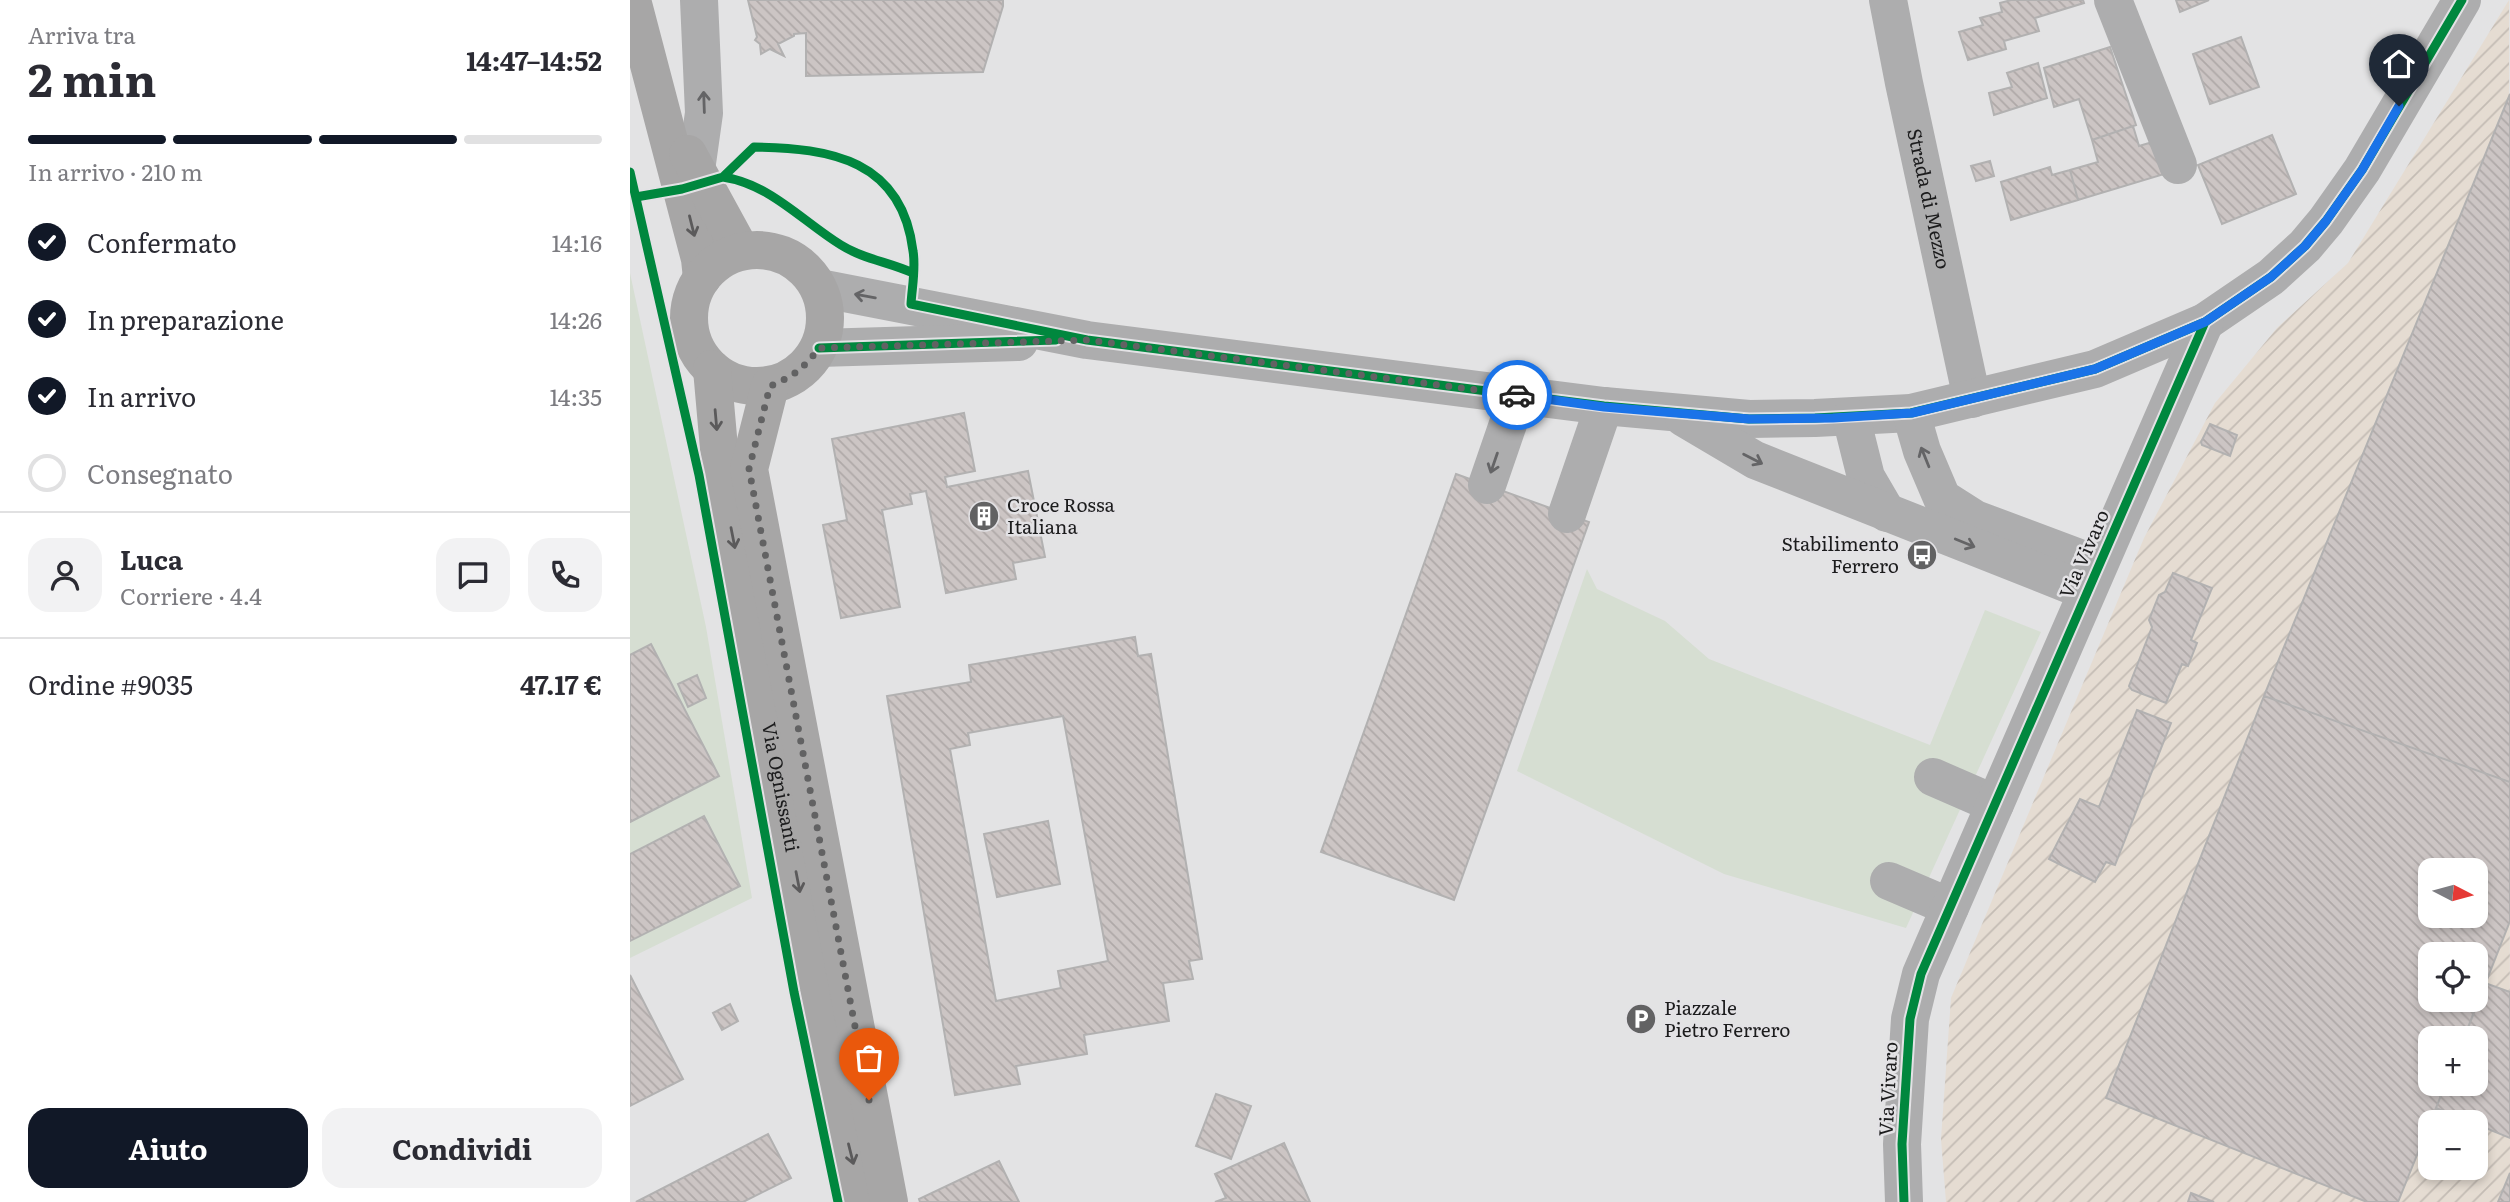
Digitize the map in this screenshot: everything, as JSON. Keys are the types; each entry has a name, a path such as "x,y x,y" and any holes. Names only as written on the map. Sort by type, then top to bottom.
{"main road":[{"path":"632,0 700,259 702,278"},
{"path":"657,89 696,170 741,251"},
{"path":"764,249 786,256 806,269 819,288 825,307 825,328 819,348 799,372 770,386 749,387 729,381 712,369 698,354 691,336 688,315 692,295 702,278 726,256 741,251 764,249"},
{"name":"Via Ognissanti","path":"712,369 721,471 850,1154 864,1202"},
{"name":"Via Ognissanti","path":"770,386 749,469 889,1202"}],"street":[{"path":"696,170 705,113 699,0"},
{"name":"Strada di Mezzo","path":"1888,0 1972,399"},
{"path":"2113,0 2178,165"},
{"path":"819,288 1087,340 1604,407 1749,419 1912,413 2095,369 2205,322 2271,277 2305,246 2362,170 2462,0"},
{"name":"Via Vivaro","path":"1904,1202 1902,1144 1910,1019 1921,974 2205,322"},
{"path":"819,348 1087,340"},
{"path":"1487,485 1518,395"},
{"path":"1567,514 1604,407"},
{"path":"1673,412 1755,460 1886,513 2092,578"},
{"path":"1912,413 1922,451 1942,498 1975,519 2092,578"},
{"path":"1851,417 1866,477 1886,513"},
{"path":"1933,778 1994,804"},
{"path":"1889,881 1950,907"}],"shaded area":[{"path":"2509,0 2510,1202 1946,1202 1941,1139 1951,998 2144,538 2215,403 2277,328 2348,263"},
{"path":"630,273 706,627 752,898 630,958"},
{"path":"1587,569 1597,589 1665,621 1709,659 1930,745 1985,610 2041,632 1906,928 1724,874 1517,771"}],"building":[{"path":"748,0 1003,0 1003,6 983,72 806,76 806,33 794,34 778,44 784,56 770,49 761,54 760,44 755,40 757,37"},
{"path":"2011,0 2083,0 2084,3 2035,18 2039,31 2004,41 2006,49 1968,60 1959,32 1983,25 1980,18 2002,12 2000,3"},
{"path":"2176,0 2209,0 2180,12"},
{"path":"2241,37 2259,87 2210,104 2193,54"},
{"path":"2110,47 2136,125 2092,140 2079,99 2054,107 2044,68"},
{"path":"2038,63 2047,98 1994,115 1989,93 2012,87 2007,73"},
{"path":"2510,94 2510,782 2264,696"},
{"path":"2133,126 2139,146 2156,141 2171,172 2078,200 2070,170 2098,162 2092,140"},
{"path":"2272,135 2296,194 2222,224 2198,165"},
{"path":"1990,161 1994,176 1976,181 1971,166"},
{"path":"2050,167 2052,175 2070,170 2078,200 2011,220 2001,182"},
{"name":"Croce Rossa Italiana","path":"964,413 975,471 945,477 947,487 1028,471 1045,557 1013,563 1016,579 946,593 926,491 910,494 912,504 882,510 900,607 841,618 823,525 847,520 832,439"},
{"path":"2210,424 2237,435 2230,456 2202,445"},
{"path":"1456,474 1589,522 1454,900 1321,852"},
{"path":"2173,573 2212,588 2191,640 2197,643 2188,666 2182,664 2166,703 2132,690 2129,686 2152,627 2149,620 2159,595 2165,592"},
{"path":"1135,637 1138,656 1151,654 1202,959 1189,961 1193,979 1163,983 1169,1021 1084,1035 1087,1054 1016,1066 1020,1084 955,1095 887,696 971,682 969,665","holes":["1063,716 1108,961 1058,971 1061,988 996,1001 950,749 970,745 968,733"]},
{"path":"651,644 719,776 630,822 630,655"},
{"path":"697,675 706,698 688,707 678,684"},
{"path":"2264,696 2510,782 2510,921 2488,977 2488,942 2418,942 2418,1012 2474,1012 2469,1026 2418,1026 2418,1096 2441,1096 2435,1110 2418,1110 2418,1152 2398,1202 2367,1202 2106,1098"},
{"path":"2137,710 2171,723 2115,865 2106,862 2095,882 2049,859 2080,799 2099,807"},
{"path":"704,816 740,886 630,941 630,854"},
{"path":"1048,821 1060,884 997,897 984,834"},
{"path":"630,975 683,1079 630,1106"},
{"path":"2488,984 2510,992 2510,1138 2488,1129 2488,1110 2436,1108 2441,1096 2488,1096 2488,1026 2469,1026 2474,1012 2488,1012"},
{"path":"730,1004 738,1021 722,1030 713,1013"},
{"path":"1216,1094 1251,1106 1231,1159 1196,1146"},
{"path":"768,1134 791,1178 743,1202 636,1202"},
{"path":"1284,1143 1310,1202 1215,1202 1226,1198 1215,1174"},
{"path":"999,1161 1019,1202 920,1202 919,1199"},
{"path":"2510,1173 2510,1202 2498,1202"},
{"path":"2191,1193 2214,1202 2188,1202"}],"cycle path":[{"path":"636,197 682,189 723,177 754,147 810,151 835,156 858,165 878,178 894,196 906,220 913,251 911,304 1087,340 1604,406 1749,419 1911,413 2095,369 2205,322 2271,277 2305,246 2362,170 2462,0"},
{"path":"630,172 699,475 794,992 838,1202"},
{"path":"723,177 740,181 771,195 849,250 913,273"},
{"path":"1904,1202 1902,1144 1910,1019 1921,974 2205,322"},
{"path":"819,348 1056,340"}],"way so far":[{"path":"869,1100 749,469 770,386 790,378 807,365 819,348 1087,340 1517,395"}],"place":[{"name":"Croce Rossa Italiana","path":"984,516"},
{"name":"Stabilimento Ferrero","path":"1922,555"},
{"name":"Piazzale Pietro Ferrero","path":"1641,1019"}],"route":[{"path":"1517,395 1604,407 1749,419 1833,418 1912,413 2095,369 2205,322 2271,277 2305,246 2326,221 2362,170 2399,106"}]}
